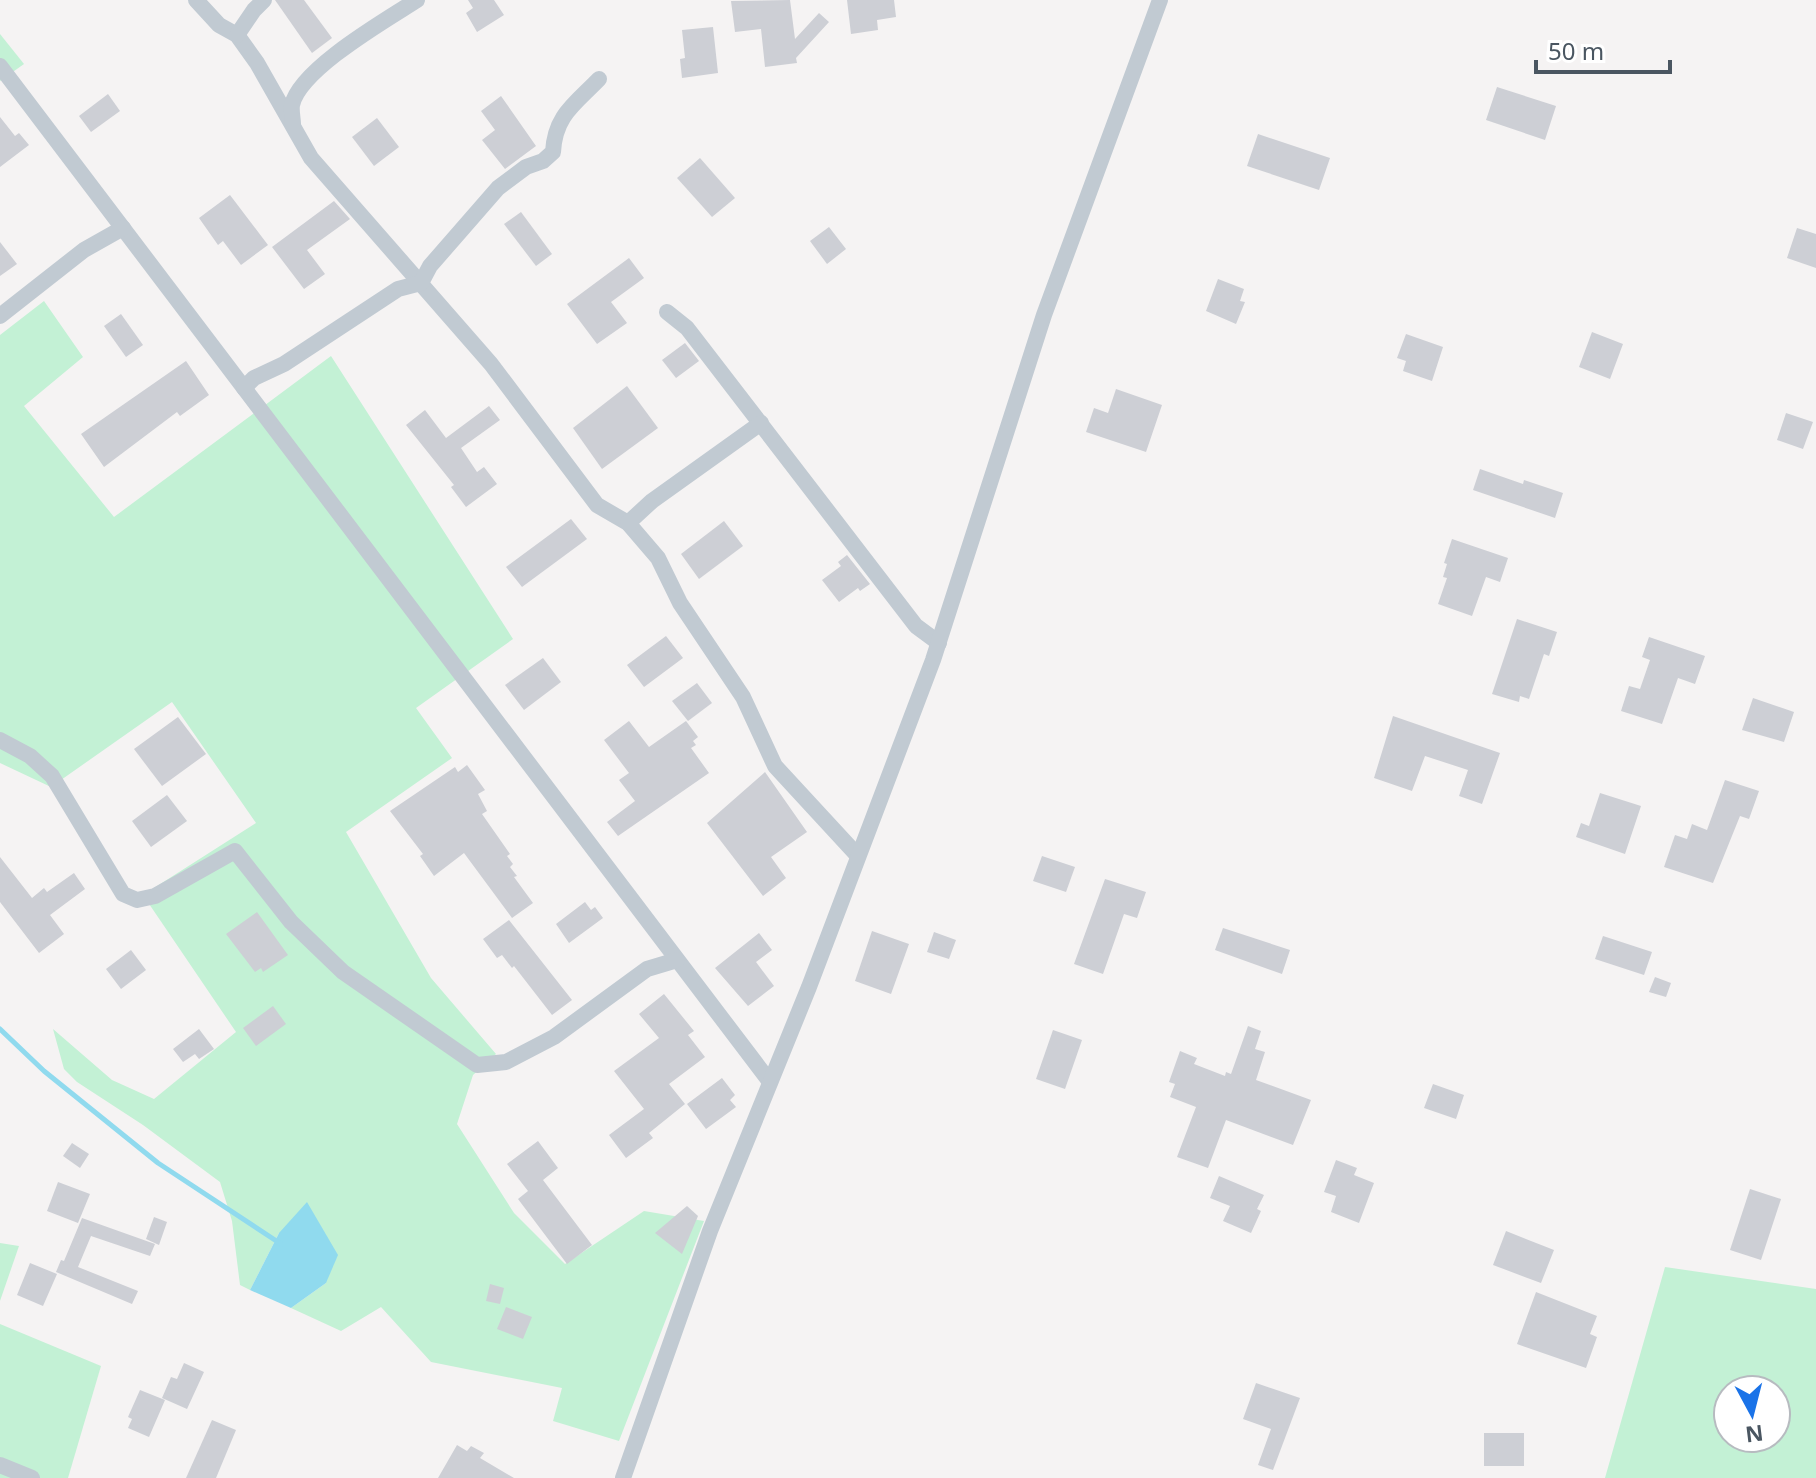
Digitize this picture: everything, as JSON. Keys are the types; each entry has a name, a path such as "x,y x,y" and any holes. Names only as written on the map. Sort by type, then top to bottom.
{"street":[{"path":"196,0 219,25 237,35 257,63 311,158 491,364 597,505 628,523 658,558 680,603 743,697 775,766 858,856"},
{"path":"237,35 264,0"},
{"path":"294,130 292,105 306,82 344,47 417,0"},
{"path":"623,1478 710,1231 939,643 1044,315 1155,4"},
{"path":"0,66 770,1082"},
{"path":"244,388 254,378 284,364 398,289 421,283 430,266 498,188 553,152 559,121 599,79"},
{"path":"0,316 84,250 123,228"},
{"path":"667,312 687,328 916,626 939,643"},
{"path":"628,523 652,501 761,423"},
{"path":"0,740 30,756 52,776 123,894 137,900 155,896 235,851 291,922 343,972 477,1065 506,1062 554,1037 647,969 677,960"},
{"path":"0,1465 32,1478"}],"green space":[{"path":"0,34 24,64 0,81"},
{"path":"44,301 83,357 24,406 114,517 331,356 513,639 416,708 452,758 346,832 431,978 496,1054 473,1075 457,1124 514,1213 565,1264 644,1211 704,1221 619,1441 553,1421 562,1388 431,1362 381,1307 341,1331 291,1308 326,1283 279,1233 250,1290 240,1285 232,1221 220,1182 143,1125 77,1082 64,1069 53,1029 112,1080 154,1099 236,1032 143,895 256,823 172,702 51,787 0,763 0,335"},
{"path":"0,1243 19,1246 0,1301"},
{"path":"1665,1267 1816,1289 1816,1478 1605,1478"},
{"path":"0,1324 101,1366 68,1478 0,1478"}],"water":[{"path":"307,1202 338,1255 326,1283 291,1308 250,1290 279,1233"}],"building":[{"path":"275,0 304,0 332,38 312,53"},
{"path":"468,0 494,0 504,15 477,32 466,13 473,8"},
{"path":"790,0 795,39 819,13 829,22 796,58 797,63 765,67 761,29 735,32 731,1"},
{"path":"847,0 894,0 896,17 877,20 878,30 851,34"},
{"path":"713,27 718,73 682,78 680,59 685,58 682,30"},
{"path":"1497,87 1556,106 1545,140 1486,120"},
{"path":"108,94 120,111 91,132 79,116"},
{"path":"501,96 536,146 505,169 482,140 495,130 481,111"},
{"path":"0,117 15,136 19,133 29,145 0,167"},
{"path":"377,118 399,147 374,166 352,137"},
{"path":"1258,134 1330,158 1319,190 1247,166"},
{"path":"700,158 735,198 712,217 677,178"},
{"path":"230,195 268,245 241,265 223,241 218,245 199,218"},
{"path":"334,201 350,219 307,250 325,274 304,289 272,247"},
{"path":"521,212 552,254 536,266 504,224"},
{"path":"829,227 846,249 827,264 810,241"},
{"path":"1797,228 1816,234 1816,268 1787,258"},
{"path":"0,242 17,264 0,276"},
{"path":"629,258 644,278 611,302 627,323 597,344 567,304"},
{"path":"1218,279 1244,289 1240,301 1245,302 1236,324 1206,311"},
{"path":"121,314 143,345 126,357 104,326"},
{"path":"1592,332 1623,344 1610,379 1579,367"},
{"path":"1406,334 1443,347 1432,381 1403,371 1406,361 1397,358"},
{"path":"685,343 699,361 676,378 662,360"},
{"path":"186,361 209,395 180,416 177,412 104,467 81,434"},
{"path":"627,386 658,428 602,469 573,428"},
{"path":"1116,389 1162,405 1146,452 1086,432 1094,408 1108,413"},
{"path":"489,406 500,420 461,448 477,472 484,467 497,484 466,507 451,487 454,485 406,425 425,410 446,438"},
{"path":"1786,413 1813,422 1803,449 1777,440"},
{"path":"1480,469 1523,484 1524,480 1563,493 1555,518 1473,490"},
{"path":"571,519 587,539 522,587 506,567"},
{"path":"724,521 743,546 699,579 681,554"},
{"path":"1452,539 1508,558 1500,582 1486,577 1472,616 1438,604 1447,578 1443,577 1447,564 1444,563"},
{"path":"847,555 870,584 860,591 858,588 839,602 822,580 841,566 838,562"},
{"path":"1517,619 1557,632 1549,656 1544,654 1529,699 1520,696 1519,702 1492,694"},
{"path":"666,636 683,658 644,687 627,665"},
{"path":"1649,637 1705,656 1695,684 1678,678 1662,724 1621,711 1629,686 1640,689 1650,660 1642,657"},
{"path":"543,658 561,682 524,710 505,685"},
{"path":"697,683 712,703 688,721 672,701"},
{"path":"1753,698 1794,712 1784,742 1742,730"},
{"path":"1393,716 1500,753 1482,804 1459,796 1468,770 1425,756 1412,791 1374,778"},
{"path":"178,717 206,754 162,786 134,749"},
{"path":"629,721 649,747 686,721 698,737 693,741 696,745 691,748 709,773 618,836 607,822 635,801 619,780 629,773 604,740"},
{"path":"467,765 485,790 478,794 487,811 482,814 510,854 507,856 517,876 514,877 533,903 512,918 464,853 434,876 420,856 423,854 390,811 455,767 458,772"},
{"path":"765,772 807,832 771,857 786,878 763,896 707,823"},
{"path":"1725,780 1759,791 1749,819 1740,816 1713,883 1664,867 1675,835 1687,839 1692,824 1707,830"},
{"path":"1600,793 1641,806 1625,854 1576,837 1581,823 1589,826"},
{"path":"167,795 187,821 151,847 132,821"},
{"path":"1042,856 1075,867 1066,892 1033,881"},
{"path":"0,857 32,898 44,888 47,892 74,873 85,889 50,915 64,934 39,953 0,902"},
{"path":"1105,879 1146,892 1137,918 1124,914 1103,974 1074,964"},
{"path":"585,902 591,910 595,907 603,918 569,943 556,924"},
{"path":"257,912 288,955 263,972 261,968 255,972 226,934"},
{"path":"509,920 572,1000 552,1015 514,966 512,968 502,955 497,958 483,939"},
{"path":"1223,928 1290,950 1282,974 1215,950"},
{"path":"872,931 909,944 891,994 855,981"},
{"path":"934,932 956,940 949,959 927,952"},
{"path":"759,933 772,950 756,962 774,986 748,1006 715,968"},
{"path":"1603,936 1652,952 1644,975 1595,959"},
{"path":"131,950 146,970 121,989 106,969"},
{"path":"1655,977 1671,983 1666,997 1649,992"},
{"path":"664,994 694,1031 688,1035 705,1057 669,1084 685,1104 649,1133 653,1138 626,1158 609,1135 644,1109 614,1071 659,1038 639,1014"},
{"path":"273,1006 286,1024 256,1046 243,1028"},
{"path":"1248,1026 1261,1031 1255,1049 1265,1052 1256,1080 1311,1100 1293,1145 1226,1120 1208,1168 1177,1157 1196,1107 1170,1097 1175,1084 1169,1082 1180,1051 1197,1058 1194,1064 1225,1076 1226,1072 1231,1074"},
{"path":"199,1029 214,1049 199,1059 195,1054 183,1062 173,1049"},
{"path":"1053,1030 1082,1040 1065,1089 1036,1079"},
{"path":"722,1078 735,1095 730,1100 736,1107 706,1129 687,1104"},
{"path":"1433,1084 1464,1095 1456,1119 1424,1108"},
{"path":"538,1141 558,1168 543,1180 592,1245 567,1264 518,1199 528,1191 507,1164"},
{"path":"72,1143 89,1154 80,1168 63,1156"},
{"path":"1336,1160 1357,1168 1354,1175 1374,1183 1359,1223 1331,1212 1336,1196 1324,1192"},
{"path":"1219,1176 1264,1195 1251,1233 1223,1221 1230,1206 1210,1198"},
{"path":"58,1182 90,1194 78,1223 47,1211"},
{"path":"1750,1189 1781,1199 1761,1260 1730,1250"},
{"path":"687,1206 698,1216 682,1254 655,1233"},
{"path":"154,1217 167,1222 159,1245 146,1239"},
{"path":"82,1218 155,1244 150,1256 91,1236 78,1267 138,1291 132,1304 56,1272 61,1260 64,1261"},
{"path":"1506,1231 1554,1250 1541,1283 1493,1265"},
{"path":"30,1263 57,1274 43,1306 17,1295"},
{"path":"490,1284 504,1288 500,1304 486,1301"},
{"path":"1536,1292 1597,1316 1590,1334 1597,1337 1586,1368 1517,1344"},
{"path":"506,1307 532,1317 523,1339 497,1329"},
{"path":"184,1363 204,1372 187,1409 162,1398 171,1377 177,1379"},
{"path":"1256,1383 1300,1398 1273,1470 1258,1465 1271,1429 1243,1419"},
{"path":"140,1390 165,1400 149,1437 128,1428 132,1419 128,1417"},
{"path":"212,1420 236,1430 216,1478 186,1478"},
{"path":"1484,1433 1524,1433 1524,1466 1484,1466"},
{"path":"457,1445 467,1451 471,1446 484,1453 480,1458 514,1478 438,1478"}],"waterway":[{"path":"0,1029 44,1071 158,1163 281,1244"}]}
